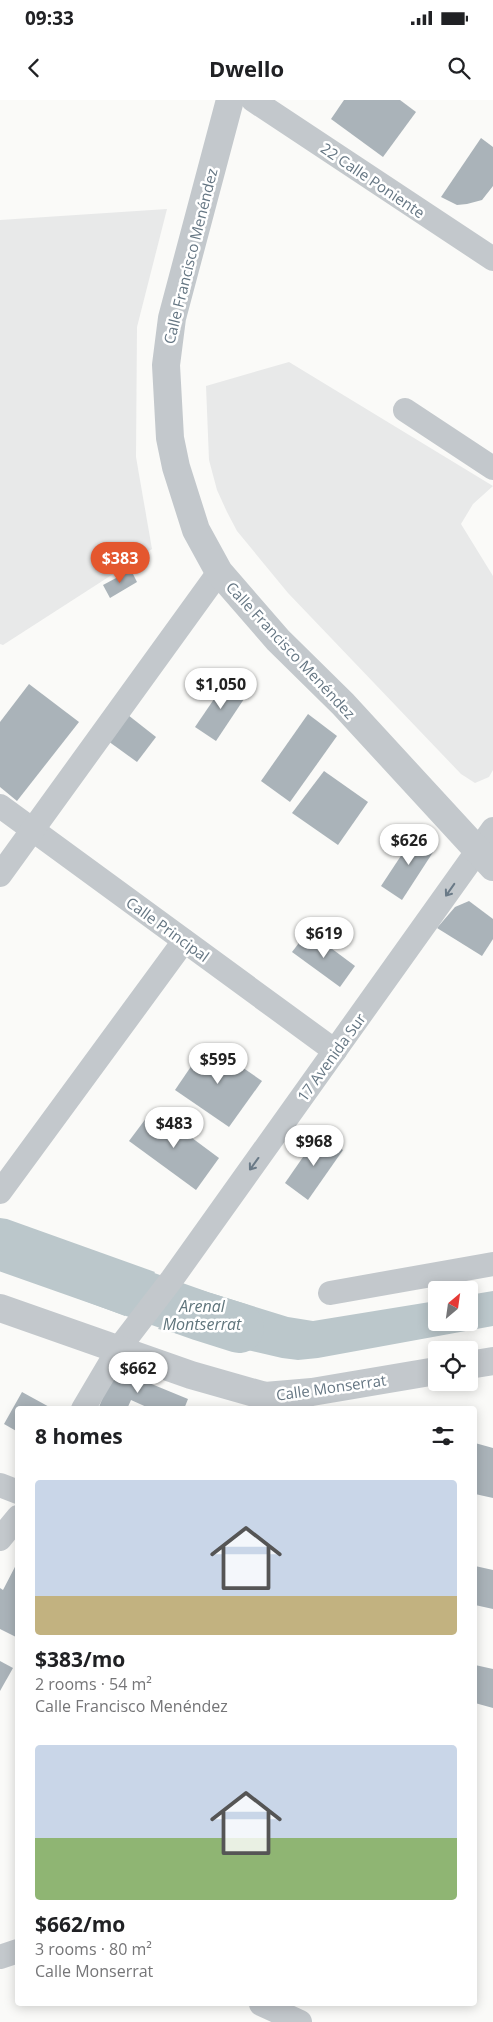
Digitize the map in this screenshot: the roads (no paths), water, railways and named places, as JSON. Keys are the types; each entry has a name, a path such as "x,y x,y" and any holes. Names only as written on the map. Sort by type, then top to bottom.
{"street":[{"name":"Calle Francisco Menéndez","path":"230,100 172,318 166,365 167,408 176,467 196,530 219,572 278,640 488,849"},
{"name":"22 Calle Poniente","path":"254,100 493,258"},
{"path":"405,410 493,468"},
{"path":"0,875 219,572"},
{"name":"Calle Principal","path":"0,806 335,1051"},
{"name":"17 Avenida Sur","path":"85,1406 119,1348 141,1322 335,1051 488,849"},
{"path":"0,1192 184,941"},
{"path":"330,1293 493,1264"},
{"name":"Calle Monserrat","path":"0,1308 119,1348 190,1375 265,1396 312,1392 428,1372"},
{"path":"478,1364 493,1361"},
{"path":"0,1485 15,1491"},
{"path":"0,1539 15,1521"},
{"path":"0,1957 15,1952"},
{"path":"265,2006 300,2022"}],"water":[{"name":"Arenal Montserrat","path":"0,1218 155,1272 125,1316 0,1269"},
{"name":"Arenal Montserrat","path":"188,1286 288,1317 313,1321 428,1302 428,1331 466,1331 298,1360 282,1358 158,1329"},
{"name":"Arenal Montserrat","path":"493,1291 493,1326 478,1329 478,1294"}],"waterway":[{"name":"Arenal Montserrat","path":"0,1245 239,1328"}]}
